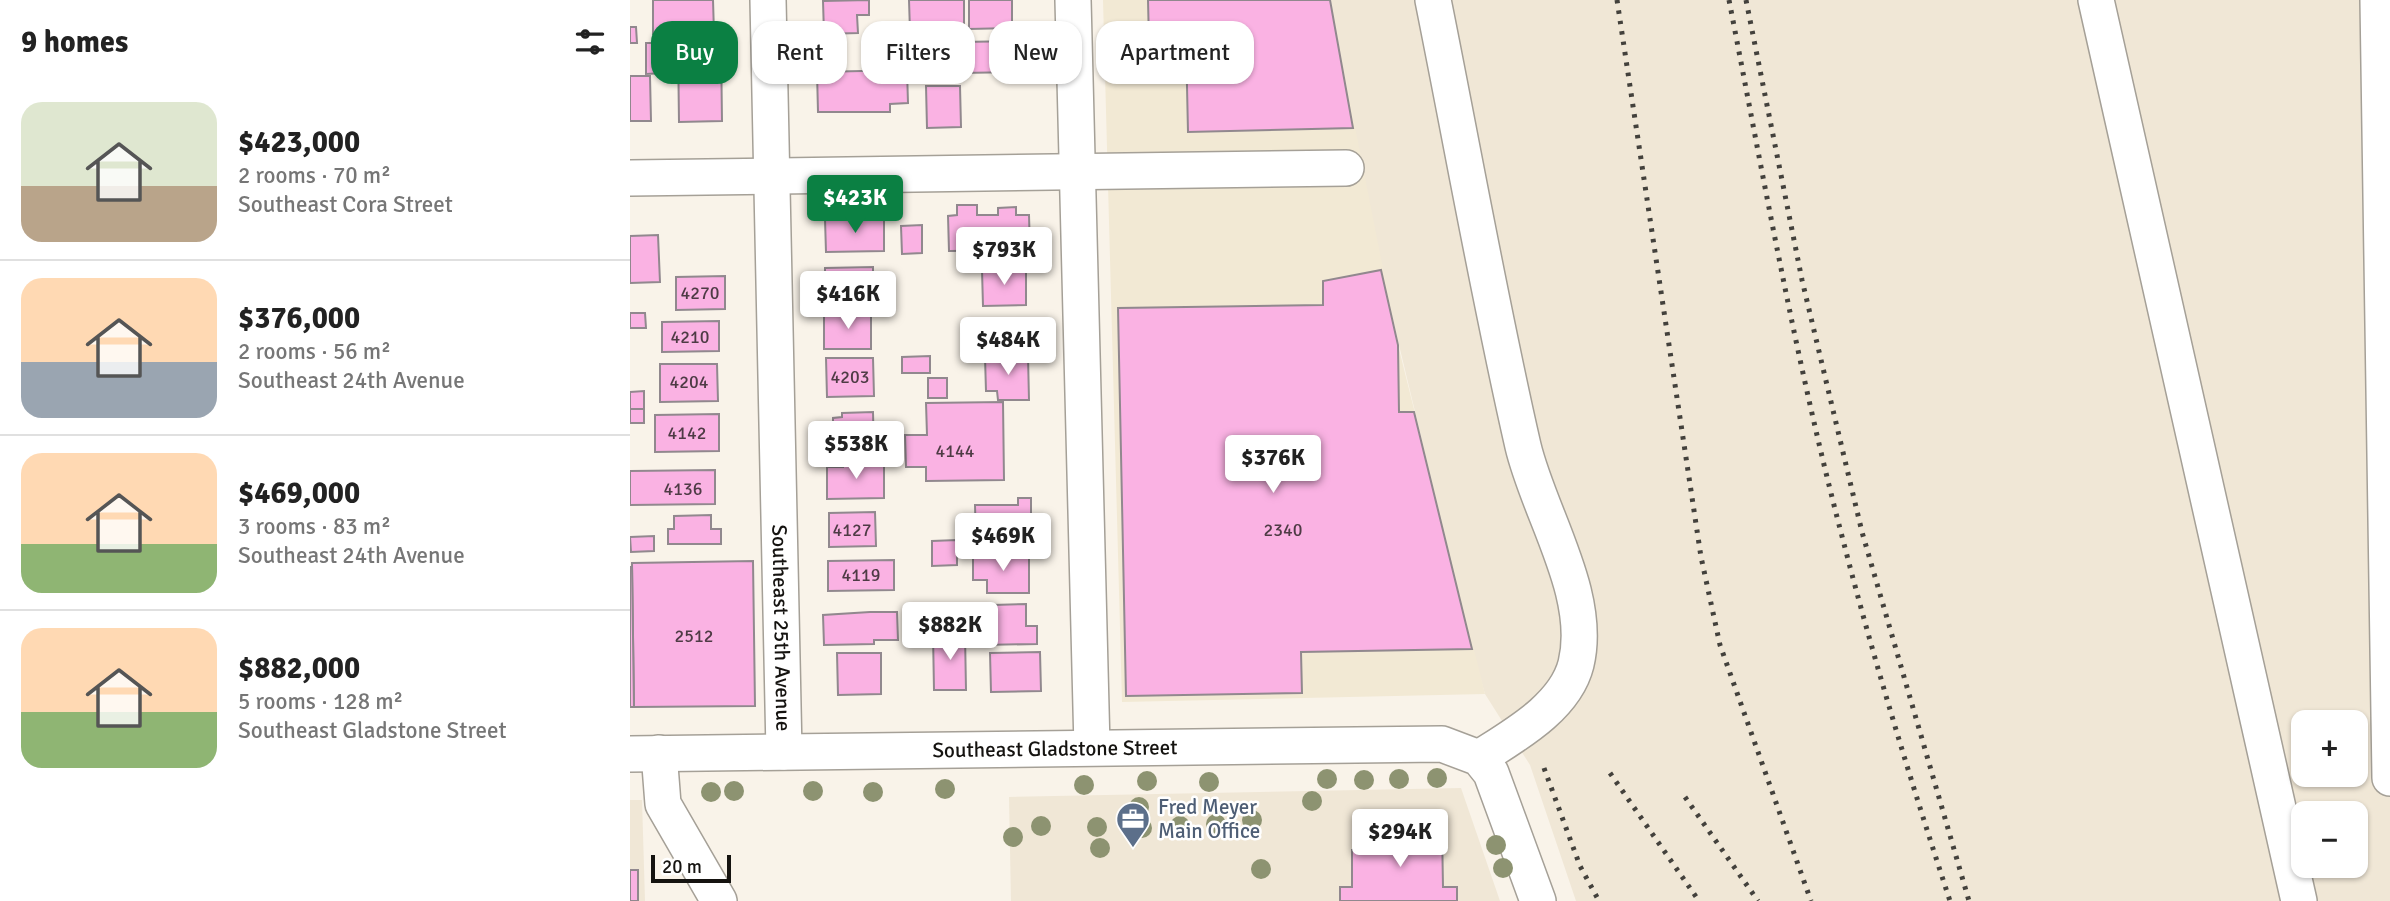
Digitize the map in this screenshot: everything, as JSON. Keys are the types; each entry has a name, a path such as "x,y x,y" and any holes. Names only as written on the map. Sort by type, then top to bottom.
{"street":[{"name":"Southeast 25th Avenue","path":"768,0 784,752"},
{"path":"1073,0 1092,747"},
{"path":"1433,0 1524,449 1578,608 1580,642 1575,668 1556,700 1520,731 1479,758 1497,783 1538,901"},
{"path":"2096,0 2299,901"},
{"path":"2378,0 2390,778"},
{"path":"630,178 1346,168"},
{"name":"Southeast Gladstone Street","path":"645,754 1394,742 1442,744 1479,758"},
{"path":"645,754 663,804 719,901"}],"shaded area":[{"path":"1103,0 1330,0 1398,345 1485,694 1122,702 1105,84 1254,84 1254,21 1104,21"},
{"path":"1330,0 2390,0 2390,901 1576,901 1530,765 1485,694 1381,270"},
{"path":"1461,788 1500,901 1011,901 1009,797"},
{"path":"630,800 642,800 645,901 630,901"}],"building":[{"path":"653,0 713,0 714,21 653,21"},
{"path":"869,0 869,15 857,15 858,33 847,33 847,21 824,21 823,1"},
{"path":"909,0 964,0 964,21 910,21"},
{"path":"969,0 1012,0 1012,21 989,21 989,29 975,29 975,21 969,21"},
{"path":"1148,0 1330,0 1353,128 1188,132 1187,84 1254,84 1254,21 1148,21"},
{"path":"630,27 636,27 637,43 630,43"},
{"path":"975,42 989,42 989,73 975,73"},
{"path":"646,43 651,43 651,74 646,74"},
{"path":"847,71 861,71 861,84 907,84 908,103 890,104 890,112 818,112 817,84 847,84"},
{"path":"630,76 650,76 651,121 630,121"},
{"path":"679,84 722,84 722,121 679,122"},
{"path":"926,86 960,86 961,127 927,128"},
{"path":"957,205 977,205 977,215 998,215 998,208 1016,207 1016,215 1029,215 1030,250 949,251 948,216 957,215"},
{"path":"884,218 884,251 826,252 825,219"},
{"path":"922,225 922,253 902,254 901,226"},
{"path":"658,235 660,282 630,283 630,236"},
{"path":"873,267 873,299 825,299 825,268"},
{"path":"1026,269 1026,305 983,306 982,270"},
{"path":"1381,270 1398,345 1399,412 1414,412 1472,649 1301,652 1302,693 1126,696 1118,308 1323,305 1323,281"},
{"path":"725,276 725,309 676,310 676,277"},
{"path":"871,312 871,349 824,349 824,313"},
{"path":"630,313 645,313 646,328 630,328"},
{"path":"719,321 719,351 662,352 662,322"},
{"path":"930,356 930,373 902,373 902,357"},
{"path":"1028,356 1029,400 998,400 997,391 986,391 985,357"},
{"path":"826,358 873,358 874,396 827,397"},
{"path":"660,364 717,364 718,401 660,402"},
{"path":"928,378 947,378 947,398 928,398"},
{"path":"644,391 644,409 630,409 630,392"},
{"path":"1003,402 1004,480 926,481 926,467 906,467 905,435 927,435 926,403"},
{"path":"630,409 644,409 644,423 630,423"},
{"path":"873,412 874,453 833,453 833,418 842,417 842,413"},
{"path":"719,414 719,451 655,452 655,415"},
{"path":"843,462 884,462 884,498 827,499 827,467 843,467"},
{"path":"715,470 715,504 630,505 630,471"},
{"path":"1018,498 1031,498 1031,542 976,542 975,505 1018,505"},
{"path":"875,512 876,546 829,547 829,513"},
{"path":"711,515 711,529 721,529 721,544 668,544 668,529 674,529 674,516"},
{"path":"654,536 654,551 631,552 630,537"},
{"path":"957,540 957,565 932,566 932,541"},
{"path":"1029,554 1029,593 987,593 987,580 973,580 973,555"},
{"path":"894,560 894,590 828,591 828,561"},
{"path":"753,561 755,706 634,707 632,563"},
{"path":"632,567 634,707 630,707"},
{"path":"1026,604 1026,626 1037,626 1037,644 981,645 981,626 993,626 993,605"},
{"path":"897,612 898,640 874,640 874,644 824,645 823,615"},
{"path":"933,634 965,634 966,690 934,690"},
{"path":"1040,652 1041,691 991,692 990,653"},
{"path":"837,653 881,653 881,694 838,695"},
{"path":"1442,829 1443,887 1457,887 1457,901 1340,901 1340,887 1352,887 1352,850 1374,850 1374,830"},
{"path":"630,870 638,870 638,901 630,901"}],"railway":[{"path":"1617,0 1701,557 1720,645 1811,901"},
{"path":"1729,0 1782,271 1826,473 1880,676 1950,901"},
{"path":"1746,0 1802,280 1862,532 1969,901"},
{"path":"1544,768 1580,866 1599,901"},
{"path":"1610,773 1699,901"},
{"path":"1685,797 1758,901"}],"place":[{"name":"Fred Meyer Main Office","path":"1133,849"}]}
